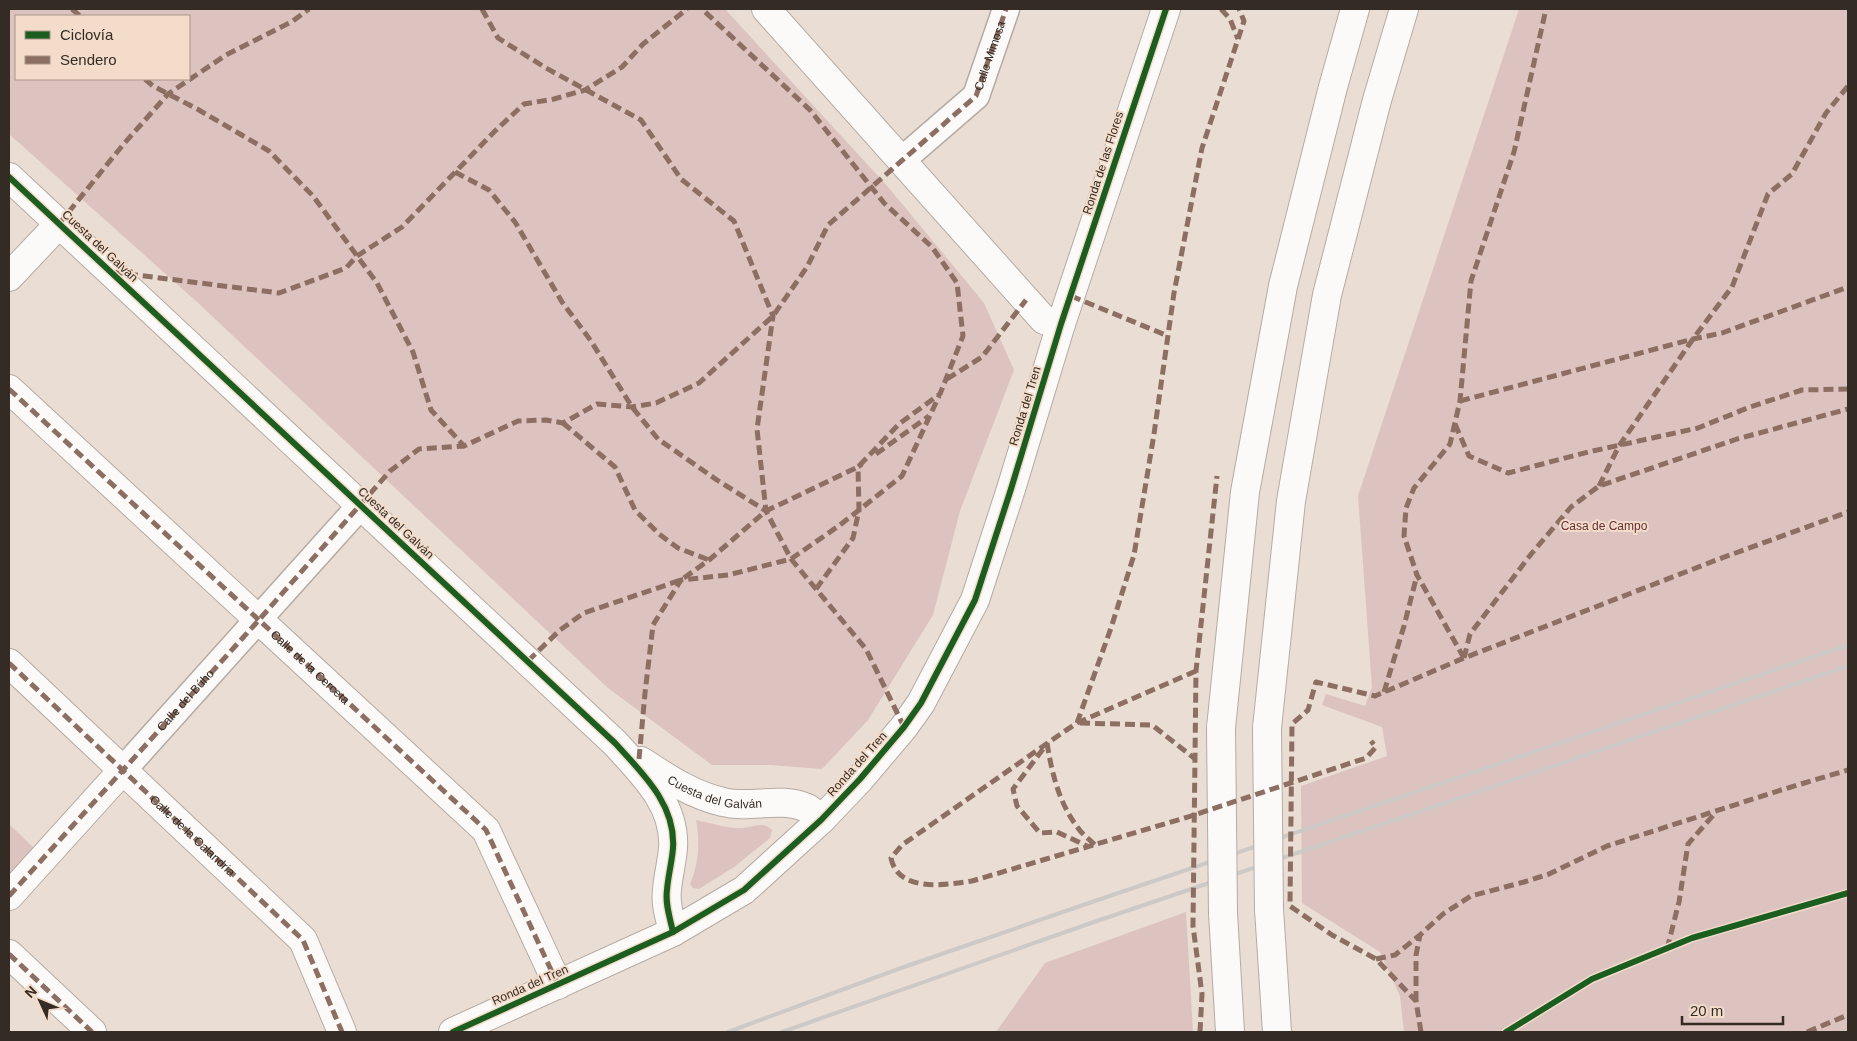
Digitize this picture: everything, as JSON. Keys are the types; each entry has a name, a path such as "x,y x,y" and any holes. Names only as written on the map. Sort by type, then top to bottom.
{"main road":[{"path":"766,9 1044,320 1061,324"},
{"name":"Ronda de las Flores","path":"1061,324 1166,9"},
{"path":"1230,1032 1222,913 1221,728 1246,492 1282,286 1333,87 1356,9"},
{"path":"1277,1032 1269,909 1267,728 1291,501 1328,295 1377,100 1404,9"},
{"name":"Cuesta del Galván","path":"9,177 615,743 653,786 666,807 672,826 673,847 666,891 673,932"},
{"path":"9,277 59,224"},
{"name":"Ronda del Tren","path":"453,1032 673,932 744,890 821,820 904,728 921,703 976,600 1061,324"},
{"name":"Calle de la Cerceta","path":"9,389 486,830 558,985"},
{"name":"Calle de la Calandria","path":"9,663 303,940 342,1032"},
{"name":"Cuesta del Galván","path":"615,743 680,786 700,796 724,803 742,805 774,802 792,803 808,808 821,820"},
{"name":"Calle del Búho","path":"9,896 122,771"},
{"path":"9,954 92,1032"}],"street":[{"name":"Calle Mimosa","path":"902,160 976,96 1006,9"},
{"name":"Calle del Búho","path":"122,771 361,505"}],"green space":[{"path":"9,9 725,9 889,188 984,303 1014,370 960,511 933,615 868,720 822,769 771,765 712,765 608,688 197,302 9,134"},
{"name":"Casa de Campo","path":"1519,9 1848,9 1848,1032 1404,1032 1400,996 1380,952 1302,903 1301,786 1387,756 1382,727 1322,705 1326,694 1365,706 1372,687 1358,496"},
{"path":"696,820 737,828 762,825 772,830 770,838 734,867 699,889 693,888 690,884 698,852"},
{"path":"9,824 38,852 9,883"},
{"path":"1186,912 1193,1032 996,1032 1045,963"}],"railway":[{"path":"728,1032 901,968 1086,904 1848,645"},
{"path":"782,1032 1091,923 1848,666"}],"marked path":[{"path":"72,9 79,15"},
{"path":"190,79 226,55 293,21 309,9"},
{"path":"482,9 498,38 546,68 641,120 681,179 734,221 773,316 757,429 766,511 791,559 866,649 904,727"},
{"path":"113,272 279,293 346,268 357,256 402,227 495,131 524,104 554,99 585,90 622,67 643,44 687,9"},
{"path":"528,661 560,630 584,613 681,580 709,560 766,511 858,467 899,424 940,394 963,336 957,283 932,247 884,203 810,110 702,9"},
{"path":"146,80 153,86 199,110 269,151 313,196 377,283 413,352 431,410 464,446 518,421 546,420 563,423 597,404 632,407 656,403 699,383 773,316 807,267 828,225 976,96 1006,9"},
{"path":"1221,9 1230,19 1238,39"},
{"path":"1077,723 1111,628 1134,555 1154,434 1174,293 1202,148 1244,21 1239,9"},
{"path":"1464,658 1417,575 1404,536 1406,508 1414,488 1450,444 1460,401 1471,281 1514,152 1546,9"},
{"path":"59,224 122,146 168,94 189,80"},
{"path":"1599,486 1619,446 1693,339 1732,287 1768,194 1792,174 1826,113 1848,86"},
{"path":"455,172 489,190 515,222 562,302 591,341 632,407 658,439 766,511"},
{"path":"1460,401 1722,333 1848,287"},
{"path":"1071,296 1168,336"},
{"path":"947,379 982,357 1026,300"},
{"path":"9,389 486,830 558,985"},
{"path":"1455,424 1469,456 1508,473 1588,452 1698,428 1750,407 1802,390 1848,389"},
{"path":"639,759 653,625 681,580 728,575 791,559 840,525 902,476 939,396"},
{"path":"1464,658 1470,634 1532,553 1571,507 1599,486 1737,439 1848,409"},
{"path":"876,454 929,416"},
{"path":"563,423 615,467 635,510 659,534 678,548 709,560"},
{"path":"9,896 258,621 390,471 419,449 464,446"},
{"path":"816,589 853,538 859,510 858,467 862,464"},
{"path":"1200,1032 1202,994 1193,926 1196,671 1217,476"},
{"path":"1421,1032 1416,1001 1376,959 1332,935 1290,906 1292,724 1308,710 1316,682 1375,696 1464,658 1719,559 1848,512"},
{"path":"1384,692 1417,575"},
{"path":"9,663 303,940 342,1032"},
{"path":"1196,671 1077,723 902,845 891,858 895,869 903,877 913,882 924,884 937,885 972,881 1188,817 1366,758 1376,747 1371,741"},
{"path":"1080,723 1152,725 1194,758"},
{"path":"1047,743 1054,777 1066,809 1080,830 1095,845"},
{"path":"1043,749 1013,789 1017,806 1040,833 1057,832 1087,846"},
{"path":"1416,1001 1416,955 1420,935 1443,914 1471,896 1549,874 1607,846 1848,770"},
{"path":"1667,949 1679,902 1688,844 1716,812"},
{"path":"1376,959 1395,955 1420,935"},
{"path":"9,954 92,1032"},
{"path":"1807,1032 1848,1015"}],"cycle path":[{"path":"453,1032 673,932 744,890 821,820 860,779 904,727 921,703 975,600 1061,324 1166,9"},
{"path":"9,177 615,743 636,766 655,790 669,817 673,848 667,900 673,932"},
{"path":"1506,1032 1592,979 1692,938 1848,893"}]}
